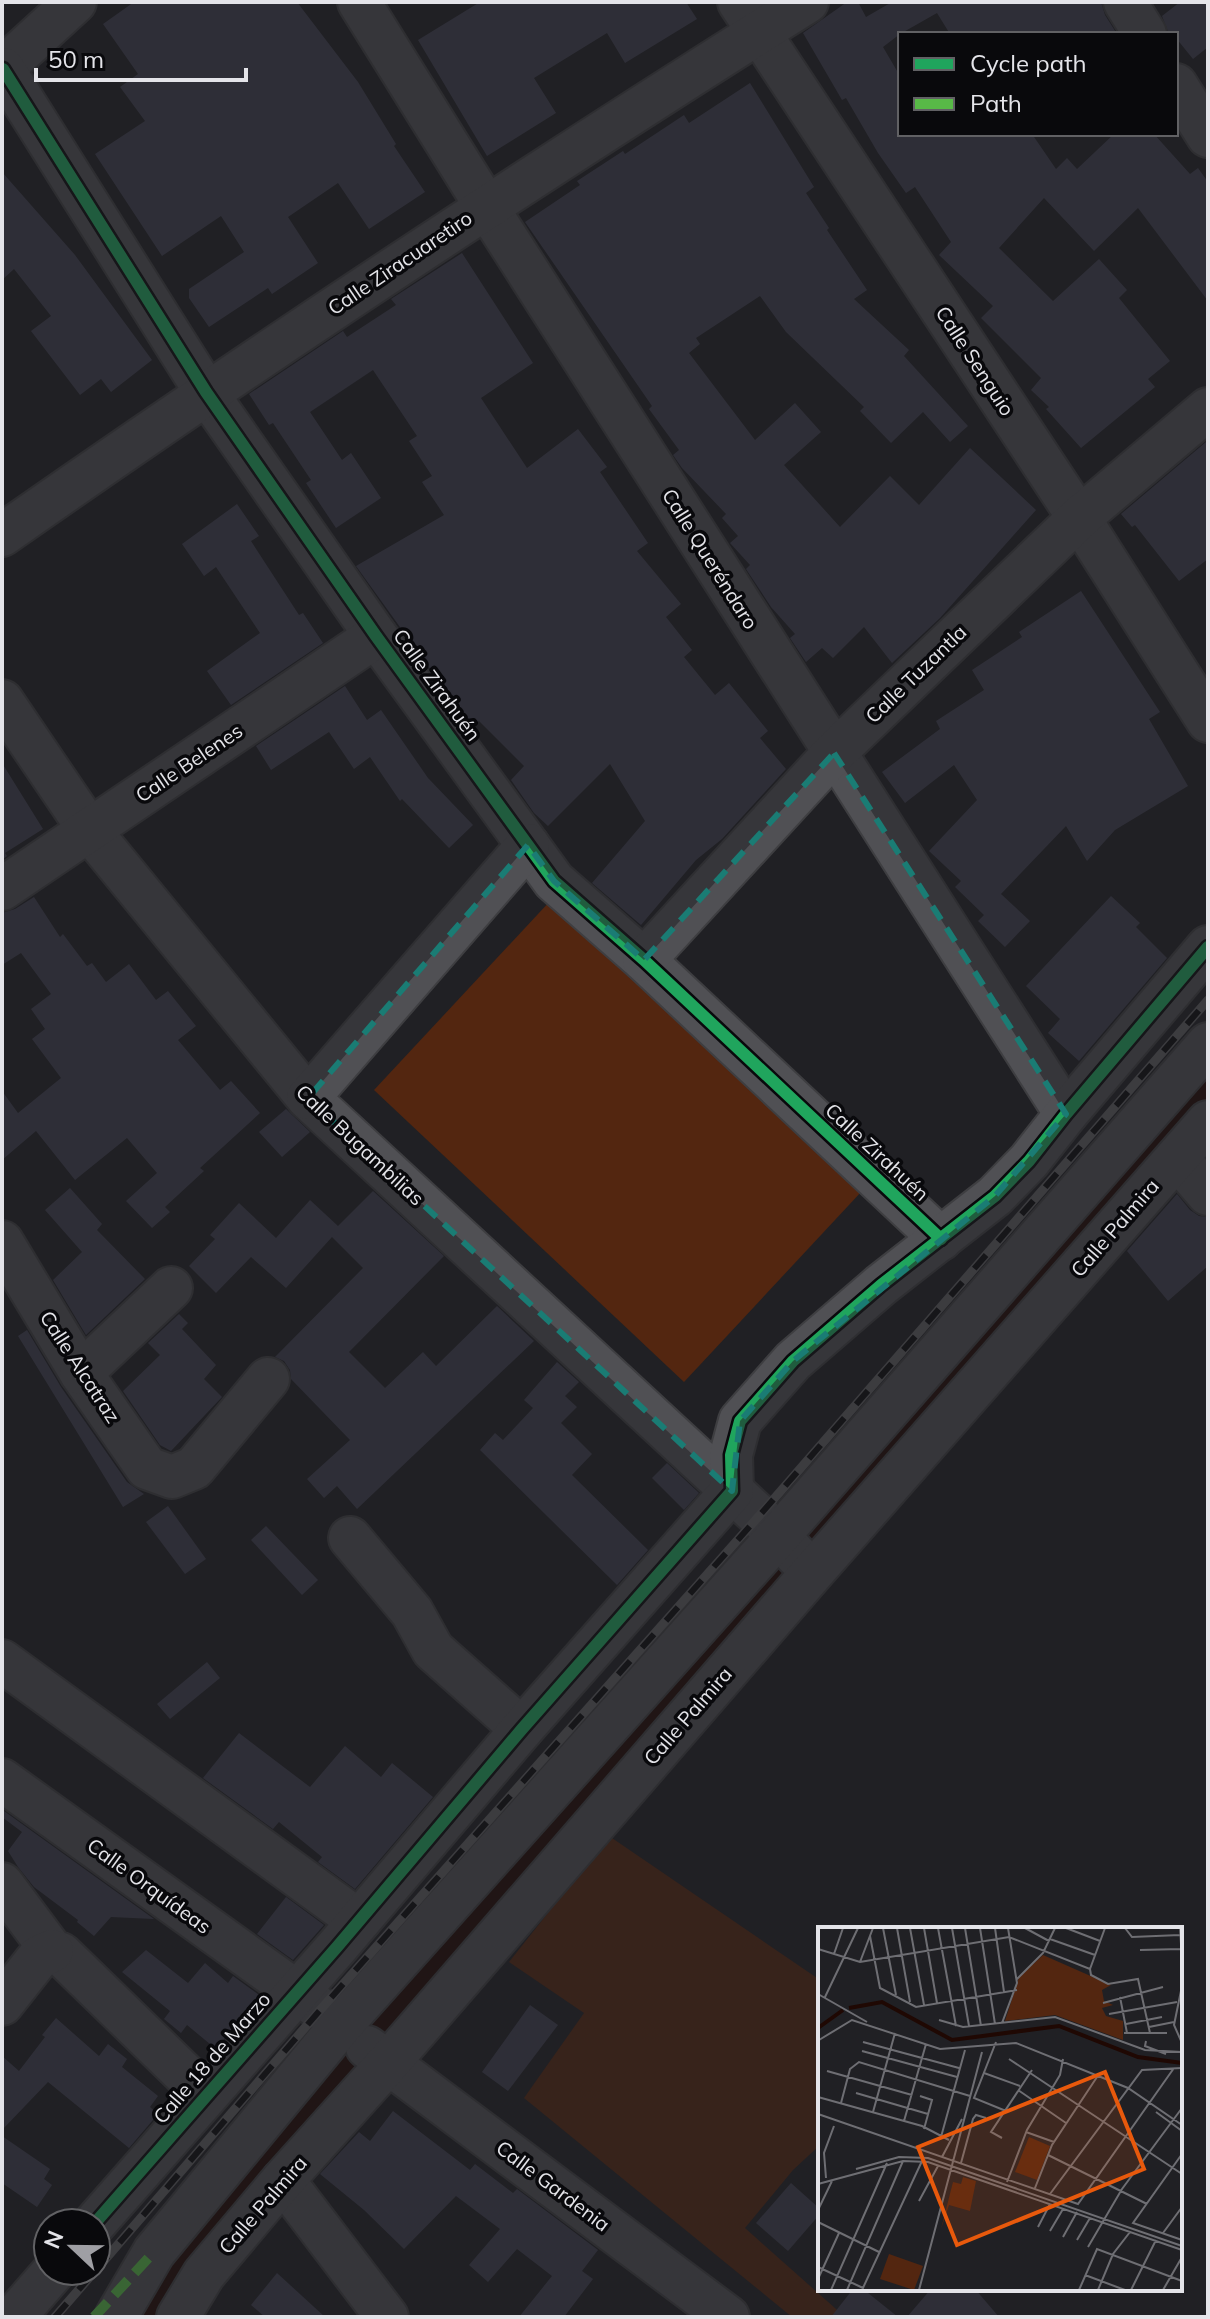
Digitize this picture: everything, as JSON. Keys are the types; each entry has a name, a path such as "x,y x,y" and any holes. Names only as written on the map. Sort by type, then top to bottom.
{"street":[{"path":"2,69 75,2"},
{"name":"Calle Queréndaro","path":"359,2 1066,1114"},
{"name":"Calle Ziracuaretiro","path":"2,535 206,392 486,206 749,17 807,2"},
{"path":"1125,2 1144,32"},
{"name":"Calle Senguio","path":"749,17 1079,518 1208,721"},
{"name":"Calle Zirahuén","path":"2,69 206,392 376,636 554,881 644,960 941,1239"},
{"path":"1178,88 1208,136"},
{"name":"Calle Tuzantla","path":"644,960 834,753 1079,518 1208,409"},
{"name":"Calle Belenes","path":"2,889 376,636"},
{"name":"Calle Bugambilias","path":"2,701 90,831 308,1098 796,1554"},
{"path":"308,1098 528,845"},
{"path":"732,1491 731,1455 740,1421 793,1361 881,1285 995,1196 1029,1161 1208,947"},
{"path":"116,2317 154,2252 364,2043 796,1554 1120,1146 1208,1044"},
{"name":"Calle Palmira","path":"178,2317 204,2274 283,2180 364,2043 796,1554 1208,1122"},
{"path":"1120,1146 1160,1174 1208,1194"},
{"name":"Calle Alcatraz","path":"2,1242 81,1373 147,1468 172,1477 194,1468 268,1379"},
{"path":"81,1373 171,1288"},
{"name":"Calle 18 de Marzo","path":"109,2207 732,1491"},
{"path":"350,1538 412,1612 433,1650 522,1729"},
{"path":"2,1661 359,1921"},
{"name":"Calle Orquídeas","path":"2,1780 364,2043"},
{"path":"2,1884 52,1951 61,1954 206,2095"},
{"path":"2,2004 39,1957 52,1951"},
{"name":"Calle Gardenia","path":"364,2043 728,2317"},
{"path":"283,2180 387,2317"},
{"path":"14,2317 40,2287"}],"highlighted area":[{"path":"834,753 1066,1114 995,1196 793,1361 740,1421 732,1491 308,1098 528,845 554,881 644,960"}],"shaded area":[{"path":"552,899 862,1191 684,1382 374,1090"},
{"path":"609,1836 818,1979 818,2147 793,2170 745,2228 845,2317 792,2317 524,2098 584,2013 509,1962"}],"building":[{"path":"134,2 297,2 358,82 396,144 394,146 425,192 369,229 338,183 288,217 318,263 272,294 268,288 209,327 189,298 189,289 244,252 221,216 162,256 95,154 145,121 120,87 138,74 103,24"},
{"path":"480,2 686,2 697,19 625,63 607,33 534,78 556,113 487,156 418,40"},
{"path":"847,2 858,2 866,17 892,2 1101,2 1116,32 949,32 937,13 904,32 898,32 898,36 883,47 898,73 898,136 1033,136 1056,169 1067,158 1077,169 1112,136 1156,136 1190,174 1198,168 1208,182 1208,301 1138,208 1094,251 1044,198 999,248 1053,301 1099,259 1127,290 1119,298 1170,361 1148,379 1155,387 1081,448 1046,409 1049,407 1031,390 1041,378 981,318 993,306 939,255 951,242 915,187 906,193 846,98 842,100 803,33"},
{"path":"1180,2 1208,2 1208,47 1193,59 1178,40 1178,32 1168,32 1162,16"},
{"path":"750,83 814,187 806,193 867,290 854,299 909,350 904,356 968,426 950,442 923,412 891,443 860,411 864,407 786,332 760,296 696,338 700,344 689,353 755,440 795,403 821,432 784,465 840,527 890,476 919,505 970,448 1036,510 940,618 892,663 864,627 833,658 822,648 806,662 790,638 795,634 771,607 746,569 750,565 730,543 738,536 722,518 726,514 673,455 679,450 649,409 652,406 525,222 580,185 577,181 623,151 625,154 684,115 689,123"},
{"path":"2,172 75,255 152,360 111,392 101,379 80,395 31,331 51,316 14,269 2,280"},
{"path":"462,253 533,363 481,398 527,468 578,429 607,467 600,472 648,543 637,551 681,604 666,617 692,650 684,657 715,695 729,683 768,731 760,738 786,769 722,839 696,860 641,925 592,883 645,821 610,764 548,826 534,813 511,780 524,766 479,721 472,727 356,566 444,515 422,482 432,476 409,441 417,436 373,370 310,412 342,460 351,453 381,498 336,528 306,483 311,480 273,423 269,425 249,394 343,331 347,337 396,305 391,299"},
{"path":"1206,442 1208,559 1179,581 1135,525 1132,527 1121,514"},
{"path":"237,504 259,536 251,541 299,615 303,613 323,643 231,705 207,671 260,633 216,567 204,576 182,544"},
{"path":"1081,591 1160,712 1149,719 1188,786 1115,830 1087,861 1066,826 1001,894 1030,921 1005,947 978,921 984,915 955,887 961,881 929,851 977,800 954,765 905,803 882,772 940,729 936,721 984,690 972,670 1022,637 1019,632"},
{"path":"345,686 367,720 381,710 428,778 473,825 449,848 402,799 400,801 370,757 354,769 329,732 271,770 256,746"},
{"path":"2,763 43,829 5,853 7,856 2,860"},
{"path":"1111,896 1140,923 1136,927 1167,958 1079,1061 1048,1033 1060,1019 1026,986"},
{"path":"34,897 60,937 63,934 87,966 92,963 106,982 129,964 156,1000 168,991 196,1026 178,1040 220,1090 231,1081 260,1113 200,1168 204,1171 165,1207 170,1212 152,1228 126,1201 157,1173 127,1138 75,1180 36,1131 2,1160 2,1091 18,1113 61,1078 32,1039 45,1029 31,1009 51,994 21,953 2,965 2,913"},
{"path":"286,1109 310,1132 282,1157 259,1132"},
{"path":"70,1188 102,1224 97,1230 145,1279 86,1335 53,1280 82,1252 45,1210"},
{"path":"373,1191 444,1256 349,1352 385,1388 423,1352 436,1366 497,1306 534,1341 357,1509 337,1486 324,1498 307,1479 350,1440 291,1379 284,1361 275,1357 363,1268 332,1237 286,1288 251,1257 216,1293 189,1266 215,1239 210,1235 239,1203 276,1238 310,1200 338,1226"},
{"path":"1177,1194 1190,1210 1208,1217 1208,1266 1168,1301 1127,1251"},
{"path":"179,1314 188,1323 182,1329 216,1365 204,1379 222,1397 171,1451 160,1445 123,1391 160,1355 148,1343"},
{"path":"27,1330 61,1387 127,1482 144,1494 123,1507 18,1336"},
{"path":"557,1362 579,1382 565,1396 577,1407 561,1423 592,1454 572,1475 648,1550 617,1585 480,1450 495,1433 503,1440 533,1408 524,1400"},
{"path":"667,1463 699,1493 684,1510 652,1478"},
{"path":"168,1506 206,1559 185,1574 146,1522"},
{"path":"266,1526 318,1580 302,1595 251,1540"},
{"path":"207,1662 220,1678 170,1719 157,1704"},
{"path":"239,1733 310,1787 345,1746 381,1777 392,1763 433,1797 355,1889 318,1862 322,1857 279,1822 273,1829 203,1778"},
{"path":"4,1811 154,1919 111,1917 94,1936 34,1887 18,1867 8,1851 22,1832 2,1817"},
{"path":"286,1897 324,1925 293,1960 257,1934"},
{"path":"146,1950 188,1983 205,1963 228,1983 233,1976 259,1995 216,2049 187,2025 181,2033 164,2019 170,2011 122,1972"},
{"path":"530,2005 558,2025 508,2091 482,2072"},
{"path":"56,2018 99,2056 108,2044 127,2059 122,2067 158,2096 150,2107 158,2114 129,2148 48,2082 2,2130 2,2056 19,2071"},
{"path":"393,2111 470,2170 475,2164 513,2193 517,2189 598,2250 582,2271 593,2279 564,2317 519,2317 552,2276 517,2249 488,2282 469,2265 500,2229 456,2196 404,2249 364,2210 320,2174 359,2132 370,2141"},
{"path":"2,2136 50,2169 44,2179 52,2185 37,2207 2,2183"},
{"path":"791,2183 818,2207 818,2216 788,2251 756,2223"},
{"path":"277,2273 325,2317 265,2317 251,2305"},
{"path":"851,2291 866,2291 898,2317 831,2317"},
{"path":"929,2291 977,2291 999,2317 907,2317"}],"waterway":[{"path":"143,2317 178,2256 1208,1076"}],"railway":[{"path":"112,2251 321,2009 759,1516 1208,1000"},
{"path":"55,2317 81,2287"}],"marked path":[{"path":"94,2317 154,2252"}],"cycle path":[{"path":"3,69 206,392 376,636 554,881 644,960 941,1239"},
{"path":"109,2207 732,1491 731,1455 740,1421 793,1361 881,1285 995,1196 1029,1161 1208,947"}]}
